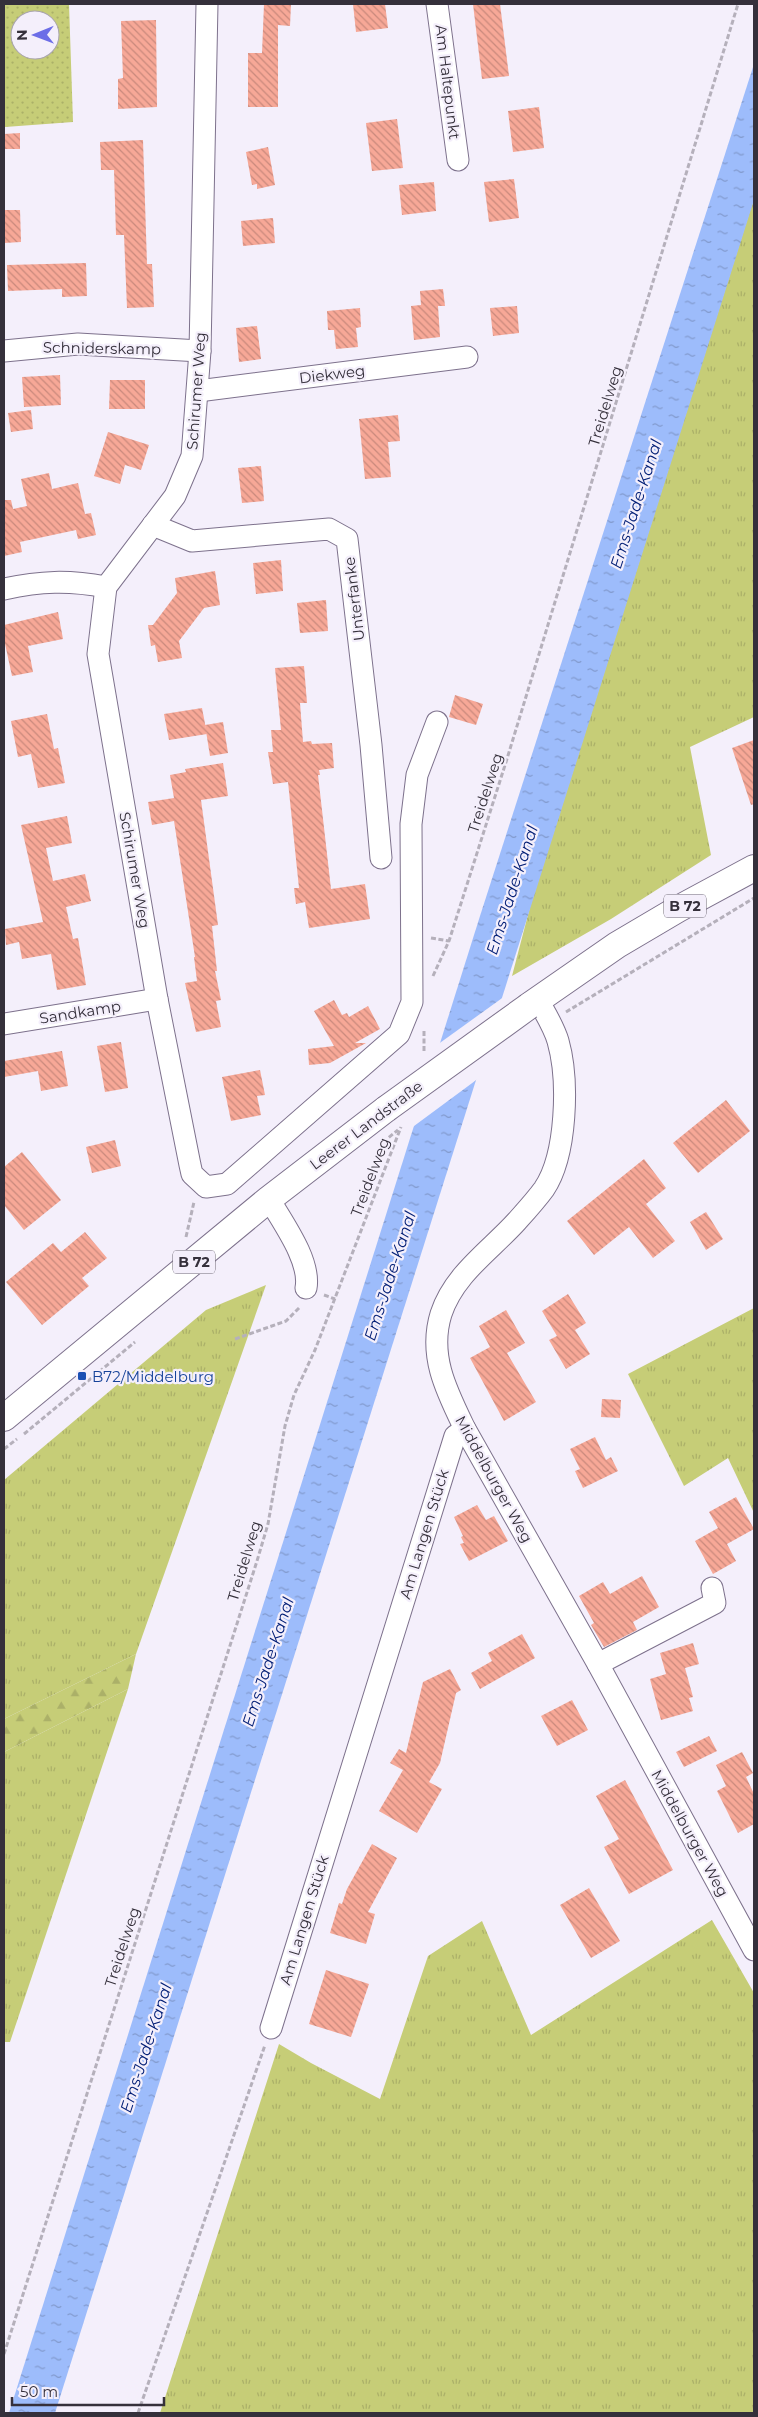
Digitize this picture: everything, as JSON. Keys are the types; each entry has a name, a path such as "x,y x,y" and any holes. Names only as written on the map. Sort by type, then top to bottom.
{"main road":[{"name":"Leerer Landstraße","path":"4,1418 269,1199 395,1116 539,1010 617,945 754,868"}],"street":[{"name":"Schirumer Weg","path":"208,4 200,351 192,456 175,496 106,587 98,654 157,999 192,1174 206,1187 228,1184 399,1034 412,1002 411,824 417,775 437,722"},
{"name":"Am Haltepunkt","path":"437,4 458,160"},
{"name":"Schniderskamp","path":"4,351 78,344 200,351"},
{"name":"Diekweg","path":"198,391 467,357"},
{"name":"Unterfanke","path":"153,525 192,541 328,529 347,539 373,765 381,858"},
{"path":"4,589 36,582 72,581 106,587"},
{"name":"Sandkamp","path":"4,1024 157,999"},
{"name":"Middelburger Weg","path":"539,1010 558,1041 564,1104 562,1135 554,1164 544,1188 516,1222 466,1272 453,1289 441,1314 437,1338 437,1362 447,1393 465,1429 598,1664 754,1950"},
{"path":"269,1199 303,1260 308,1280 306,1288"},
{"name":"Am Langen Stück","path":"270,2028 455,1436 465,1429"},
{"path":"598,1664 715,1603 712,1588"}],"path":[{"name":"Treidelweg","path":"431,983 448,941 515,734 738,4"},
{"path":"539,1010 754,898"},
{"path":"423,1024 424,1058"},
{"name":"Treidelweg","path":"4,2354 257,1561 268,1524 285,1426 294,1396 315,1350 395,1116"},
{"path":"375,1148 382,1142"},
{"path":"235,1339 286,1321 303,1303 306,1288"},
{"path":"4,1449 43,1420 140,1338"},
{"path":"138,2413 270,2028"}],"green space":[{"path":"4,4 69,4 73,122 5,127"},
{"path":"754,198 754,717 690,747 711,855 611,919 512,976 530,907"},
{"path":"266,1285 136,1654 4,1719 4,1480 206,1310"},
{"path":"754,1308 754,1513 728,1458 684,1486 628,1374"},
{"path":"136,1654 128,1689 4,1752 4,1719"},
{"path":"128,1689 10,2042 4,2042 4,1752"},
{"path":"712,1920 754,1993 754,2413 160,2413 279,2044 380,2099 428,1956 482,1921 531,2035"}],"water":[{"name":"Ems-Jade-Kanal","path":"754,64 754,200 55,2413 9,2413 480,916"}],"pier":[{"path":"505,996 479,1078 410,1129 437,1045"}],"building":[{"path":"264,4 291,4 290,26 278,25 278,107 248,107 248,53 262,53"},
{"path":"353,4 385,4 388,28 356,32"},
{"path":"473,4 500,4 509,76 482,79"},
{"path":"156,20 157,107 118,109 118,79 123,78 121,21"},
{"path":"539,107 544,148 513,152 508,111"},
{"path":"397,119 403,168 372,171 366,123"},
{"path":"20,133 20,149 4,149 4,134"},
{"path":"143,140 147,264 152,264 154,307 127,308 124,235 116,235 114,170 101,170 100,142"},
{"path":"268,147 275,185 257,189 257,184 252,185 246,152"},
{"path":"514,179 519,218 489,222 484,182"},
{"path":"434,182 436,211 402,215 399,185"},
{"path":"4,210 20,210 21,242 4,243"},
{"path":"273,218 275,243 243,246 241,221"},
{"path":"86,263 87,296 62,297 62,289 8,291 7,265"},
{"path":"443,289 445,306 438,306 440,337 414,340 411,306 421,305 420,291"},
{"path":"517,306 519,333 493,336 490,308"},
{"path":"360,308 361,327 356,328 358,347 336,349 334,330 328,330 327,311"},
{"path":"257,326 261,359 239,362 236,328"},
{"path":"60,375 61,405 24,407 22,377"},
{"path":"110,380 145,380 145,409 109,409"},
{"path":"31,410 33,429 11,432 8,413"},
{"path":"398,415 400,441 388,442 391,477 365,479 359,419"},
{"path":"108,432 149,445 141,470 125,465 120,484 94,476"},
{"path":"261,466 264,501 242,503 238,468"},
{"path":"49,473 52,489 78,483 85,514 91,513 96,535 78,539 76,530 20,542 22,552 4,556 4,500 11,500 13,509 27,506 21,479"},
{"path":"281,560 283,591 256,594 253,563"},
{"path":"215,571 220,605 204,608 179,641 182,658 158,662 155,645 151,646 148,625 153,625 177,593 175,578"},
{"path":"326,600 328,631 300,633 297,603"},
{"path":"58,612 63,639 28,646 33,672 12,676 4,639 4,625"},
{"path":"304,666 307,703 300,703 303,742 311,741 312,744 332,743 334,768 319,770 320,775 318,775 331,889 365,884 370,919 309,928 305,902 296,904 294,888 299,888 288,782 273,784 268,752 273,752 271,730 281,730 275,668"},
{"path":"455,695 483,704 476,725 449,717"},
{"path":"202,708 207,734 169,740 164,714"},
{"path":"47,714 54,749 58,748 65,783 38,788 31,754 18,757 11,721"},
{"path":"223,722 228,753 210,756 205,725"},
{"path":"754,740 754,804 751,805 732,748"},
{"path":"223,763 228,796 201,800 218,925 212,926 217,971 215,971 221,1000 216,1001 221,1027 196,1032 185,983 197,981 195,957 174,821 152,825 148,802 174,798 170,775 186,772 185,769"},
{"path":"67,816 72,843 46,848 53,881 85,874 91,901 66,907 73,939 78,938 86,985 57,990 51,954 22,959 19,942 6,945 5,929 43,922 21,825"},
{"path":"334,1000 342,1015 347,1013 349,1017 368,1006 380,1029 355,1043 366,1043 330,1063 309,1065 308,1049 334,1046 314,1011"},
{"path":"121,1042 128,1088 105,1092 97,1046"},
{"path":"62,1051 68,1086 41,1091 38,1071 4,1077 4,1061"},
{"path":"260,1070 265,1095 257,1096 261,1115 231,1121 222,1077"},
{"path":"726,1100 750,1131 698,1173 673,1143"},
{"path":"115,1140 121,1166 92,1173 86,1147"},
{"path":"22,1152 61,1200 24,1230 4,1205 4,1167"},
{"path":"644,1159 666,1188 646,1204 675,1241 653,1258 629,1227 594,1255 567,1221"},
{"path":"706,1212 723,1239 706,1250 690,1222"},
{"path":"85,1232 107,1258 82,1278 89,1286 42,1325 6,1282 53,1243 61,1252"},
{"path":"568,1294 586,1323 575,1330 590,1354 566,1369 549,1340 557,1336 542,1311"},
{"path":"506,1310 525,1343 507,1353 536,1402 504,1421 470,1358 490,1347 479,1326"},
{"path":"602,1399 621,1400 620,1418 601,1417"},
{"path":"595,1437 606,1460 611,1457 618,1471 583,1488 575,1471 580,1469 570,1449"},
{"path":"736,1497 754,1529 727,1544 736,1561 713,1574 695,1541 718,1528 709,1512"},
{"path":"477,1505 486,1520 494,1516 508,1541 469,1561 460,1544 464,1543 461,1537 463,1536 454,1517"},
{"path":"642,1576 659,1607 633,1622 637,1630 604,1647 591,1625 594,1623 579,1596 603,1582 610,1594"},
{"path":"522,1634 535,1658 480,1689 471,1673 492,1661 488,1653"},
{"path":"693,1643 699,1664 685,1668 693,1697 689,1698 693,1711 661,1720 650,1679 666,1674 660,1653"},
{"path":"450,1669 461,1690 456,1693 440,1763 429,1782 442,1789 417,1833 379,1811 403,1770 390,1763 399,1749 406,1753 423,1682"},
{"path":"572,1700 588,1730 557,1746 541,1716"},
{"path":"709,1736 717,1751 684,1767 676,1752"},
{"path":"742,1752 753,1773 746,1777 754,1794 754,1824 738,1833 717,1791 726,1786 716,1765"},
{"path":"625,1780 673,1870 629,1894 604,1847 619,1839 596,1796"},
{"path":"372,1844 397,1858 368,1912 375,1914 366,1944 330,1933 339,1903 342,1904 347,1889"},
{"path":"589,1888 620,1941 591,1958 560,1905"},
{"path":"326,1970 369,1984 351,2037 309,2024"}],"place":[{"name":"B72/Middelburg","path":"82,1376"}]}
